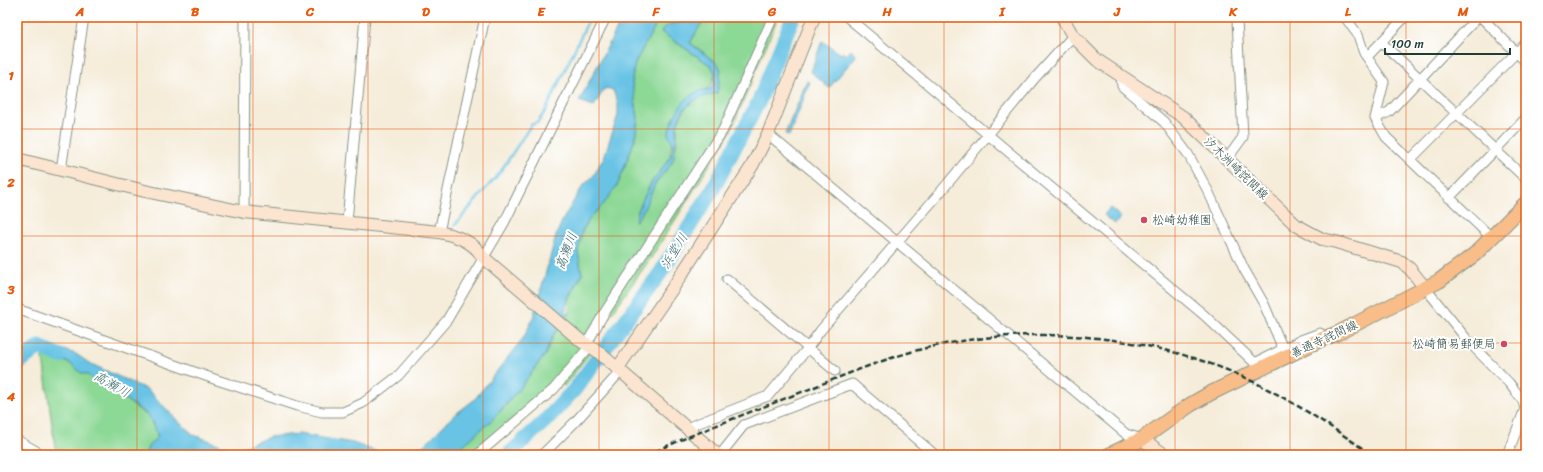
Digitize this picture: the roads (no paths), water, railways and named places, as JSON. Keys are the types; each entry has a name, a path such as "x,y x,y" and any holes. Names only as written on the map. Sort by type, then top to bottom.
{"main road":[{"name":"善通寺詫間線","path":"1108,455 1142,439 1190,405 1209,394 1426,289 1455,270 1492,238 1526,203"}],"street":[{"path":"61,170 84,17"},
{"path":"244,212 245,17"},
{"path":"347,222 365,17"},
{"path":"439,232 485,17"},
{"path":"17,309 269,397 322,412 343,412 363,403 398,376 438,333 484,259 504,223 606,17"},
{"path":"477,455 554,389 588,346 603,315 724,130 773,17"},
{"path":"542,455 576,422 619,371 728,204 768,134 814,17"},
{"path":"847,17 1198,310 1255,362 1322,333 1350,327"},
{"name":"汐木洲崎詫間線","path":"1062,17 1073,36 1097,60 1183,117 1303,229 1322,239 1344,244 1402,262 1410,269 1426,289"},
{"path":"1227,159 1243,137 1238,59 1238,17"},
{"path":"1345,17 1358,35 1367,57 1384,82 1375,118 1386,137 1492,238"},
{"path":"1367,57 1404,17"},
{"path":"1375,118 1389,112 1479,17 1526,62"},
{"path":"686,428 768,396 808,348 820,331 988,136 1035,78 1073,36"},
{"path":"1381,42 1457,113 1494,151 1526,179"},
{"path":"1410,160 1526,43"},
{"path":"1121,77 1122,86 1164,122 1188,154 1208,191 1244,269 1264,304 1283,349"},
{"path":"1449,198 1526,118"},
{"path":"768,134 1126,434 1142,439 1165,455"},
{"path":"17,159 144,191 244,212 439,232 466,240 477,248 484,259 719,455 744,425 852,384 935,455"},
{"path":"727,279 834,371"},
{"path":"1426,289 1469,342 1509,383 1523,401 1525,408 1507,455"},
{"path":"17,440 44,455"}],"water":[{"path":"623,17 660,17 636,61 633,72 632,82 638,118 635,139 618,184 603,205 590,218 582,231 578,252 582,274 567,303 565,313 568,314 553,336 545,355 520,388 492,420 460,448 450,455 403,455 424,445 453,416 474,400 524,337 533,318 556,236 562,221 582,187 594,175 604,157 618,115 618,104 613,90 605,88 594,106 579,101"},
{"path":"696,17 705,17 690,43 718,64 721,70 717,93 697,99 682,112 677,126 674,158 655,184 644,209 635,222 644,197 671,154 673,148 672,141 668,135 678,110 692,95 699,91 710,89 714,83 715,72 710,65 661,32 673,23 696,19"},
{"path":"822,41 841,54 843,52 846,55 851,50 856,56 829,88 811,72"},
{"path":"807,81 810,82 789,136 785,134"},
{"path":"1110,208 1121,217 1115,224 1104,215"},
{"path":"43,343 76,354 89,363 148,390 194,435 235,450 269,437 298,434 353,443 387,455 148,455 146,453 148,447 158,436 149,416 114,391 94,381 88,375 81,373 71,364 42,351"}],"waterway":[{"path":"455,225 501,171 531,125 538,122 546,110 590,17"},
{"name":"浜堂川","path":"508,455 545,421 575,389 661,272 713,189 759,101 793,17"},
{"name":"高瀬川","path":"17,364 39,347 60,356"}],"railway":[{"path":"647,455 683,439 860,369 909,352 962,341 1035,335 1108,339 1144,345 1180,354 1214,365 1235,373 1276,393 1334,429 1372,455"}],"place":[{"name":"松崎幼稚園","path":"1144,220"},
{"name":"松崎簡易郵便局","path":"1504,344"}]}
